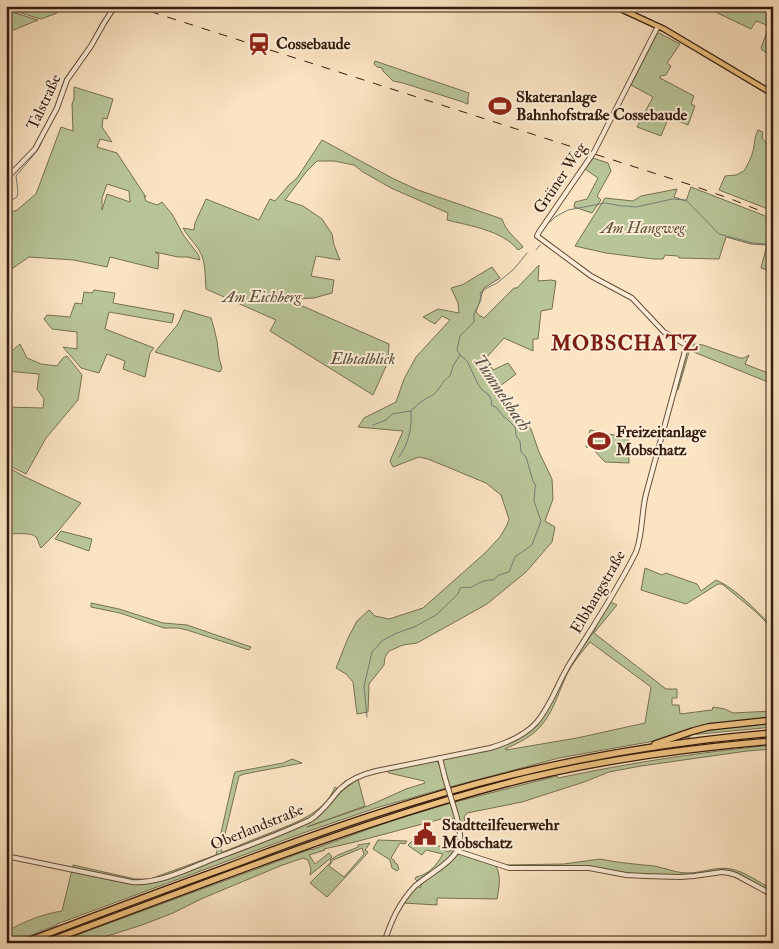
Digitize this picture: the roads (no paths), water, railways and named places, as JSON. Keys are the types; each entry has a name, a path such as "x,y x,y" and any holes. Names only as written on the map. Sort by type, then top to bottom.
{"highway":[{"path":"643,748 701,728 773,720"},
{"path":"23,943 290,844 464,787 527,771 643,748 773,733"},
{"path":"44,943 328,838 465,795 529,778 599,763 691,749 773,741"}],"main road":[{"path":"614,6 658,26 773,94"}],"street":[{"name":"Talstraße","path":"6,179 35,149 57,108 67,80 116,6"},
{"name":"Grüner Weg","path":"537,236 594,152 658,26"},
{"name":"Elbhangstraße","path":"504,744 522,735 541,717 569,664 606,607 636,552 639,544 645,500 686,347 686,345 664,332 632,298 597,280 537,236"},
{"name":"Oberlandstraße","path":"6,856 132,882 152,882 310,820 326,807 345,785 364,775 504,744"},
{"path":"384,943 393,918 406,897 420,882 445,864 460,846 461,839 458,822 440,758"},
{"path":"457,851 510,868 589,868 626,875 680,877 722,872 736,875 773,894"}],"waterway":[{"path":"55,106 65,78 91,42 110,10 109,6"},
{"path":"6,204 17,197 16,176 42,142"},
{"name":"Tummelsbach","path":"550,222 568,210 605,203 636,207 672,199 686,200 719,234 753,243 767,244 773,247"},
{"name":"Tummelsbach","path":"536,250 540,245"},
{"name":"Tummelsbach","path":"367,717 364,686 372,652 383,640 436,615 458,594 460,588 470,588 478,583 493,580 499,575 509,572 515,557 532,545 541,521 534,501 536,486 526,457 521,452 520,441 516,436 515,427 496,407 491,405 492,401 488,394 482,390 467,361 457,350 460,336 474,322 474,314 481,300 480,293 497,283 514,269 527,253"},
{"path":"399,457 409,435 411,411 420,402 436,392 450,376 453,366 460,355"},
{"path":"373,425 386,420 392,414 411,411"}],"railway":[{"path":"133,6 691,185 773,216"}],"place":[{"name":"Cossebaude","path":"259,44"},
{"name":"Skateranlage Bahnhofstraße Cossebaude","path":"500,106"},
{"name":"Freizeitanlage Mobschatz","path":"599,441"},
{"name":"Stadtteilfeuerwehr Mobschatz","path":"425,834"}],"district":[{"name":"MOBSCHATZ","path":"625,343"}],"park label":[{"name":"Am Hangweg","path":"643,228"},
{"name":"Am Eichberg","path":"262,297"},
{"name":"Elbtalblick","path":"363,359"}]}
